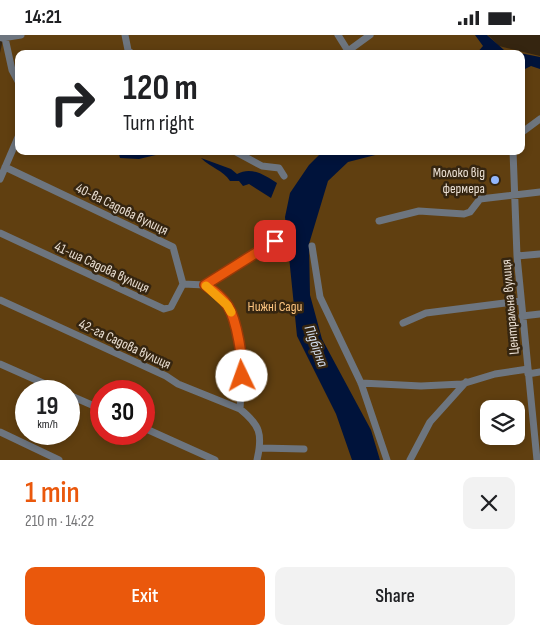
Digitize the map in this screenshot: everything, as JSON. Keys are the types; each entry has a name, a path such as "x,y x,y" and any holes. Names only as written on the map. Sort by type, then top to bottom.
{"street":[{"path":"15,76 2,37 21,35"},
{"path":"125,35 128,50"},
{"path":"338,35 347,50"},
{"path":"349,50 370,35"},
{"path":"525,129 540,119"},
{"path":"0,179 15,144"},
{"path":"241,155 262,166 279,168 284,176"},
{"name":"Центральна вулиця","path":"513,155 517,256 528,371 537,432 537,460"},
{"name":"40-ва Садова вулиця","path":"5,167 173,247 182,284"},
{"path":"379,221 419,211 464,214 470,212 480,199 540,192"},
{"name":"41-ша Садова вулиця","path":"0,233 164,309 171,307 182,284"},
{"path":"205,285 275,241"},
{"path":"312,246 320,297 361,383 387,460"},
{"path":"517,256 540,253"},
{"path":"182,284 205,285 213,290 230,310 243,359 240,409 258,427 260,448 257,460"},
{"name":"42-га Садова вулиця","path":"0,300 178,383 240,409"},
{"path":"403,323 426,313 521,301"},
{"path":"522,317 540,314"},
{"path":"0,364 36,380"},
{"path":"361,383 421,386 466,382 495,374 528,371 540,372"},
{"path":"410,460 430,422 466,382"},
{"path":"0,432 59,460"},
{"path":"155,434 214,460"},
{"path":"260,448 304,449"}],"green space":[{"name":"Нижні Сади","path":"4,35 488,35 499,46 515,50 15,50 15,155 525,155 525,52 540,56 540,460 0,460 0,53"}],"water":[{"path":"475,35 487,35 504,50 480,50 483,46"},
{"path":"525,54 540,57 540,69 531,66 525,69"},
{"path":"119,155 156,155 139,159 120,158"},
{"name":"Підбірна","path":"319,155 375,155 348,162 328,181 309,244 310,295 322,339 371,430 380,460 352,460 336,414 297,336 285,217 290,193 309,165"},
{"path":"201,158 231,169 237,174 253,171 268,177 277,183 271,198 249,184 243,186 239,181 230,181 224,174"}],"slow traffic":[{"path":"206,286 213,290 231,312"}],"place":[{"name":"Молоко від фермера","path":"495,180"}],"route":[{"path":"242,376 243,359 230,310 213,290 205,285 275,241"}]}
